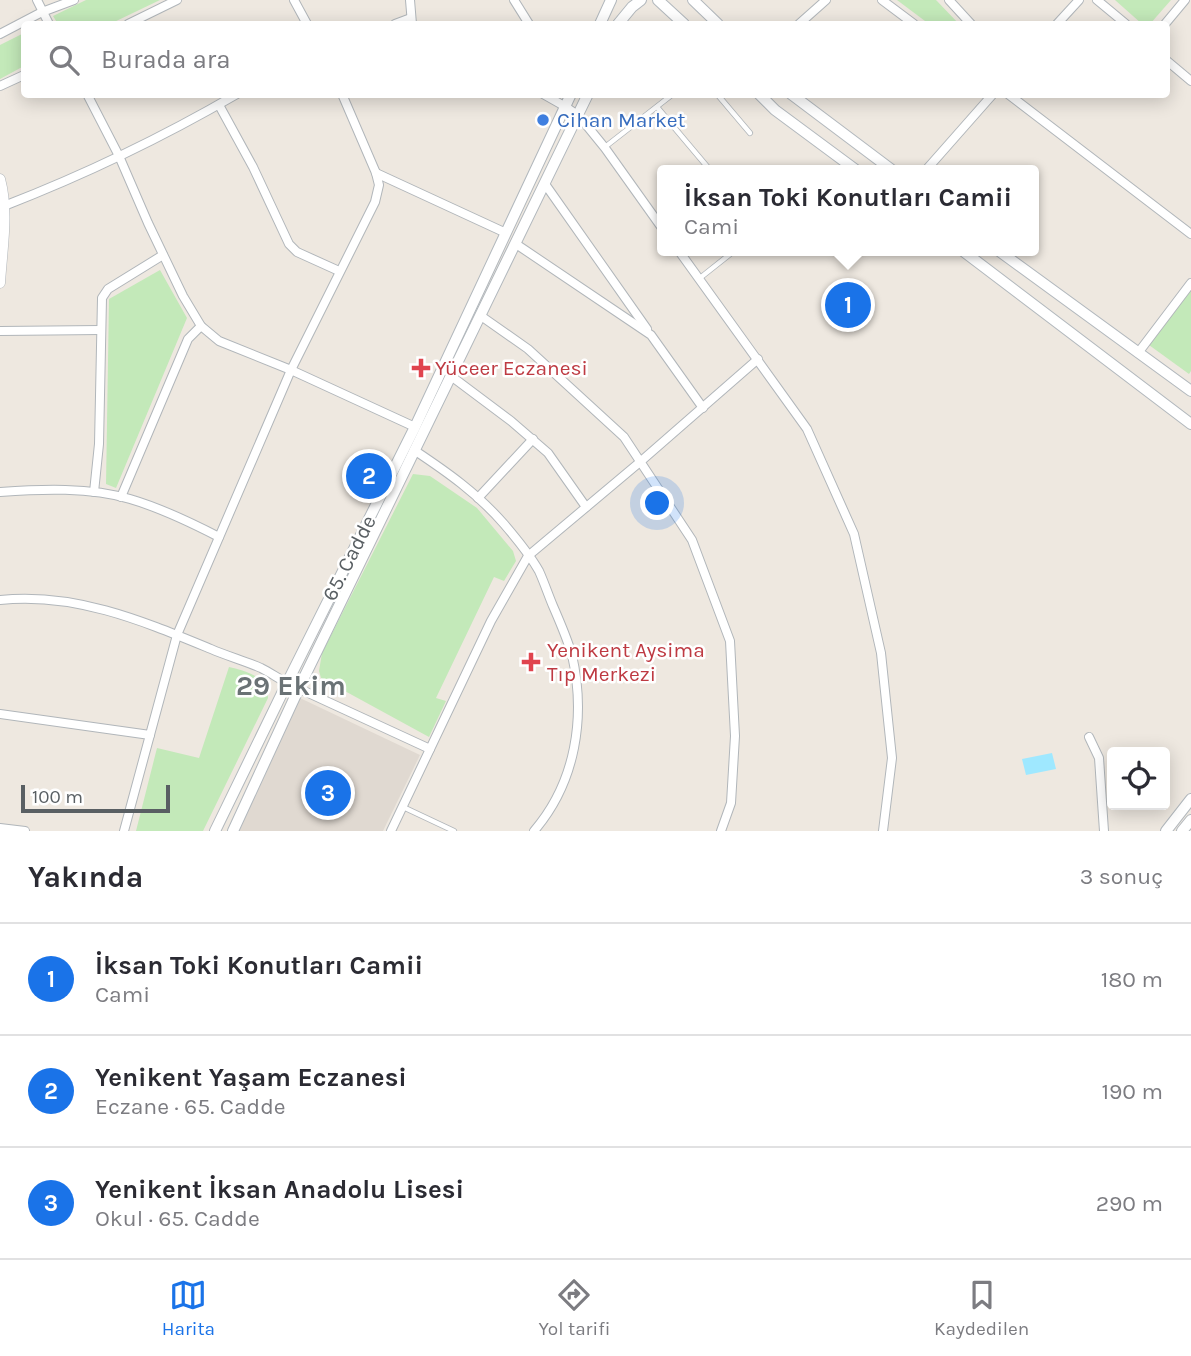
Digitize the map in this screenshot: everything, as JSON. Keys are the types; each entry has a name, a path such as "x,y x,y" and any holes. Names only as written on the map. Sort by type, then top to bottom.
{"main road":[{"path":"601,21 611,0"},
{"path":"620,21 641,0"},
{"path":"659,0 681,21"},
{"path":"692,0 715,21"},
{"name":"65. Cadde","path":"215,831 415,427 569,98"},
{"name":"65. Cadde","path":"233,831 299,688 586,98"},
{"path":"763,98 775,110 849,165"},
{"path":"796,98 885,165"},
{"path":"970,256 1191,424"},
{"path":"1006,256 1191,391"},
{"path":"1166,831 1191,799"},
{"path":"1182,831 1191,820"}],"street":[{"path":"37,0 48,21"},
{"path":"25,21 74,0"},
{"path":"294,0 305,21"},
{"path":"410,0 412,21"},
{"path":"514,0 527,21"},
{"path":"802,21 825,0"},
{"path":"882,0 910,21"},
{"path":"949,0 968,21"},
{"path":"1060,21 1079,0"},
{"path":"1097,0 1122,21"},
{"path":"1168,21 1185,0"},
{"path":"134,21 174,1"},
{"path":"0,34 21,23"},
{"path":"1170,63 1191,81"},
{"path":"0,86 21,76"},
{"path":"89,98 183,296 201,326 219,341 415,427"},
{"path":"4,206 55,186 118,156 230,98"},
{"path":"124,831 177,635 290,370 375,202 379,185 376,173 344,98"},
{"path":"550,98 579,116 657,220"},
{"path":"930,165 989,98"},
{"path":"1013,98 1191,233"},
{"path":"219,105 253,167 289,244 297,253 339,271"},
{"path":"376,173 506,233"},
{"path":"0,179 4,206 0,283"},
{"path":"545,184 703,408"},
{"path":"516,244 651,335"},
{"path":"94,492 99,444 102,298 108,289 163,255"},
{"path":"683,256 807,429 853,534 881,653 892,758 883,831"},
{"path":"1138,353 1191,284"},
{"path":"481,316 528,349 624,437 692,540 730,640 735,736 731,803 721,831"},
{"path":"121,497 188,339 201,326"},
{"path":"0,331 101,330"},
{"path":"391,831 491,621 528,556 758,359"},
{"path":"451,376 548,453 586,508"},
{"path":"478,498 533,439"},
{"path":"414,450 460,481 504,523 538,569 571,653 579,710 572,759 552,806 534,831"},
{"path":"0,492 94,492 121,497 178,517 219,537"},
{"path":"0,600 19,598 84,604 110,610 261,668 287,683 430,749"},
{"path":"0,714 150,735"},
{"path":"1089,737 1100,758 1104,831"},
{"path":"0,828 25,831"}],"lane":[{"path":"605,148 668,98"},
{"path":"720,98 750,133"},
{"path":"657,107 706,165"},
{"path":"699,279 728,256"},
{"path":"402,806 454,831"}],"shaded area":[{"path":"300,698 420,755 383,831 236,831"}],"green space":[{"path":"86,0 160,0 116,21 56,21 53,16"},
{"path":"897,0 936,0 956,21 925,21"},
{"path":"1115,0 1171,0 1153,21 1139,21"},
{"path":"21,34 21,68 0,79 0,45"},
{"path":"160,270 187,318 116,488 106,484 109,299"},
{"path":"1191,290 1191,371 1189,374 1149,345"},
{"path":"413,474 430,476 477,508 513,551 516,561 504,581 494,577 436,698 446,701 429,737 321,678 319,671 322,653"},
{"path":"229,667 259,678 266,686 268,698 203,831 136,831 157,748 199,758"}],"water":[{"path":"1052,753 1056,769 1026,775 1022,759"}],"place":[{"name":"Cihan Market","path":"543,120"},
{"name":"İksan Toki Konutları Camii","path":"848,305"},
{"name":"Yüceer Eczanesi","path":"421,368"},
{"name":"Yenikent Yaşam Eczanesi","path":"369,476"},
{"name":"Yenikent Aysima Tıp Merkezi","path":"531,662"},
{"name":"Yenikent İksan Anadolu Lisesi","path":"328,793"}],"district":[{"name":"29 Ekim","path":"291,685"}]}
